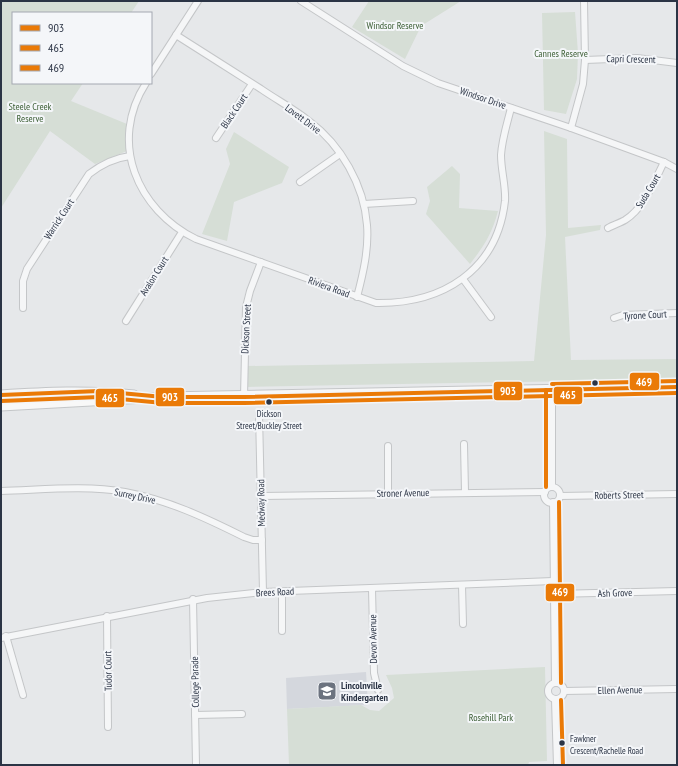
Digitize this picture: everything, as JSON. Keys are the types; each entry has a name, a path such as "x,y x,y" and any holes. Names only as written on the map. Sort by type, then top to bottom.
{"main road":[{"path":"1,406 163,397 244,397 677,387"},
{"path":"1,395 65,391 99,391 163,397"}],"street":[{"path":"152,72 198,1"},
{"name":"Windsor Drive","path":"301,1 403,66 438,83 571,128 664,162 677,169"},
{"path":"571,128 583,84 585,60 584,1"},
{"name":"Lovett Drive","path":"176,35 309,121 334,145 354,178 364,204 367,226 367,248 358,297"},
{"name":"Capri Crescent","path":"585,60 637,58 677,63"},
{"name":"Riviera Road","path":"146,84 137,101 130,128 130,156 139,184 147,198 167,222 196,239 376,303 399,303 423,298 443,291 463,279 477,266 497,234 503,213 505,199 501,157 503,137 511,108"},
{"name":"Black Court","path":"216,138 252,84"},
{"path":"300,182 340,154"},
{"name":"Warrick Court","path":"24,308 23,281 27,269 89,174 99,166 110,161 130,156"},
{"name":"Suda Court","path":"608,228 626,219 638,208 650,190 664,162"},
{"path":"364,204 413,202"},
{"name":"Avalon Court","path":"126,321 182,232"},
{"name":"Dickson Street","path":"244,397 246,307 250,290 261,262"},
{"path":"463,279 491,317"},
{"name":"Tyrone Court","path":"614,318 623,315 677,313"},
{"path":"552,390 552,487"},
{"name":"Medway Road","path":"260,414 263,592"},
{"path":"464,444 465,492"},
{"path":"388,446 388,493"},
{"path":"552,487 545,492 546,499 553,502"},
{"path":"552,487 558,489 560,496 553,502"},
{"name":"Surrey Drive","path":"1,491 66,489 125,492 189,510 244,537 253,540 262,540"},
{"name":"Stroner Avenue","path":"262,496 388,493 545,492"},
{"name":"Roberts Street","path":"560,496 677,494"},
{"path":"553,502 555,683"},
{"name":"Brees Road","path":"4,637 193,599 263,592 554,581"},
{"path":"462,585 463,624"},
{"name":"Devon Avenue","path":"372,589 374,673 378,690"},
{"name":"Ash Grove","path":"554,594 677,591"},
{"path":"282,592 282,631"},
{"name":"College Parade","path":"193,599 196,765"},
{"name":"Tudor Court","path":"107,616 108,727"},
{"path":"4,637 23,695"},
{"path":"555,683 562,686 564,692 560,698 555,700"},
{"path":"555,683 548,688 547,693 550,698 555,700"},
{"name":"Ellen Avenue","path":"564,692 677,689"},
{"path":"555,700 557,765"},
{"path":"195,715 242,714"}],"shaded area":[{"name":"Lincolnville Kindergarten","path":"366,672 368,705 287,709 286,678"}],"green space":[{"name":"Steele Creek Reserve","path":"1,1 139,1 132,12 12,12 12,84 82,84 71,101 127,124 127,151 95,164 50,131 1,208"},
{"name":"Windsor Reserve","path":"369,1 461,1 421,26 405,59 352,27"},
{"name":"Cannes Reserve","path":"575,12 578,53 577,79 566,114 544,110 542,13"},
{"path":"544,131 567,139 568,228 601,225 600,230 565,237 571,360 677,359 677,379 247,387 247,366 534,361 546,235"},
{"path":"234,132 289,167 282,183 234,202 227,241 202,234 230,164 226,149"},
{"path":"452,166 460,174 459,208 498,211 487,239 470,264 426,214 430,201 427,187"},
{"name":"Rosehill Park","path":"545,667 547,761 529,762 528,765 289,765 287,709 361,705 370,710 379,711 394,698 392,688 386,675"}],"transit line":[{"name":"469","path":"552,384 677,381"},
{"name":"903","path":"1,395 99,391 163,397 244,397 677,387"},
{"name":"469","path":"546,390 546,487"},
{"name":"465","path":"1,401 99,397 163,403 244,403 677,393"},
{"name":"469","path":"559,502 561,683"},
{"name":"469","path":"561,700 563,765"}],"place":[{"name":"Dickson Street/Buckley Street","path":"269,402"},
{"name":"Lincolnville Kindergarten","path":"327,691"},
{"name":"Fawkner Crescent/Rachelle Road","path":"562,743"}]}
